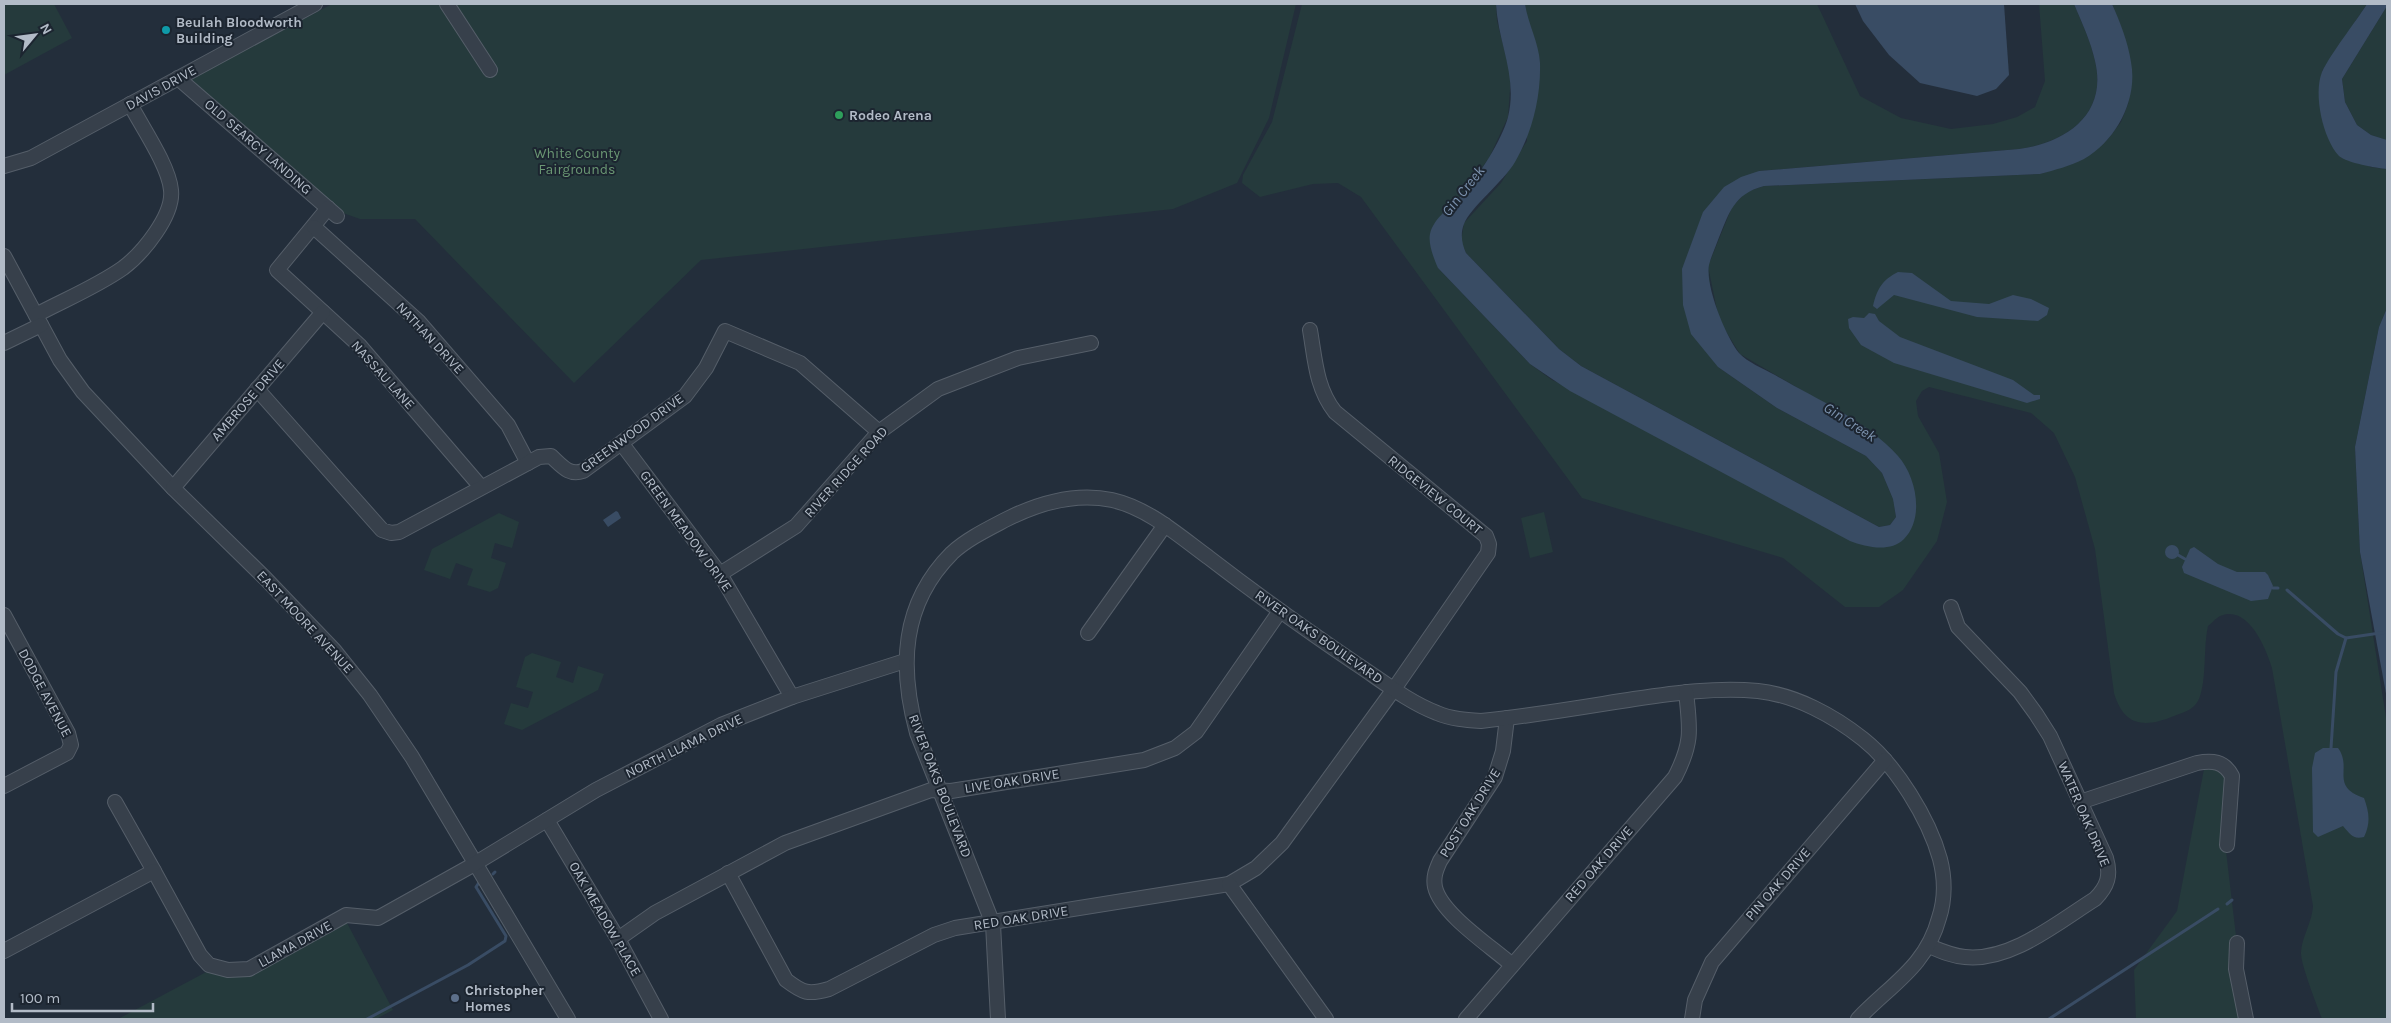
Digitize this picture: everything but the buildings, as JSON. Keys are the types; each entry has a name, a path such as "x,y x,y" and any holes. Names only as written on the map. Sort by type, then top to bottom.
{"street":[{"name":"DAVIS DRIVE","path":"4,166 31,158 178,78 292,9 315,4"},
{"path":"447,4 490,70"},
{"name":"OLD SEARCY LANDING","path":"178,78 332,212 314,227"},
{"path":"4,343 124,267 168,215 172,202 167,174 130,104"},
{"name":"NASSAU LANE","path":"314,227 277,270 360,346 481,487"},
{"name":"NATHAN DRIVE","path":"314,227 419,322 508,425 528,462"},
{"name":"EAST MOORE AVENUE","path":"4,256 67,371 83,392 173,488 264,578 343,662 394,729 568,1019"},
{"name":"AMBROSE DRIVE","path":"173,488 323,312"},
{"name":"RIDGEVIEW COURT","path":"1310,330 1319,385 1325,400 1335,412 1486,536 1489,544 1488,553 1394,689"},
{"name":"GREENWOOD DRIVE","path":"257,389 382,530 390,533 399,532 539,457 551,456 569,472 576,473 622,444 684,396 698,381 725,331 800,363 879,432"},
{"name":"RIVER RIDGE ROAD","path":"720,574 796,526 879,432 926,397 952,382 1018,358 1091,343"},
{"name":"GREEN MEADOW DRIVE","path":"622,444 720,574 792,696"},
{"name":"RIVER OAKS BOULEVARD","path":"998,1019 993,924 918,733 908,700 906,661 914,618 922,595 937,569 956,549 987,529 1052,500 1076,498 1111,499 1137,508 1165,526 1280,611 1394,689 1437,713 1459,719 1481,721 1686,692 1725,689 1760,691 1810,706 1834,719 1865,740 1884,760 1909,793 1930,831 1940,860 1944,891 1940,918 1929,946 1904,978 1858,1019"},
{"path":"1088,633 1165,526"},
{"name":"WATER OAK DRIVE","path":"1929,946 1964,957 1997,955 2019,947 2096,899 2104,891 2109,880 2109,869 2050,736 2020,692 1958,627 1951,607"},
{"name":"LIVE OAK DRIVE","path":"618,939 655,913 798,837 931,790 951,792 1144,760 1175,748 1196,732 1280,611"},
{"name":"DODGE AVENUE","path":"4,615 68,733 71,745 68,753 4,786"},
{"name":"NORTH LLAMA DRIVE","path":"476,863 596,790 721,725 792,696 906,661"},
{"path":"1326,1019 1229,884 1256,868 1282,843 1394,689"},
{"name":"RED OAK DRIVE","path":"1466,1019 1675,777 1687,754 1690,730 1686,692"},
{"name":"POST OAK DRIVE","path":"1507,718 1502,758 1495,777 1440,861 1434,874 1435,888 1442,902 1454,915 1512,965"},
{"name":"PIN OAK DRIVE","path":"1692,1019 1695,1000 1712,962 1884,760"},
{"path":"2080,802 2207,760 2217,762 2228,769 2232,776 2227,845"},
{"name":"LLAMA DRIVE","path":"115,802 200,955 209,966 228,970 248,969 346,915 378,918 476,863"},
{"name":"OAK MEADOW PLACE","path":"547,820 618,939 661,1019"},
{"path":"4,951 154,871"},
{"name":"RED OAK DRIVE","path":"728,873 786,980 800,991 813,993 829,989 934,934 955,928 993,924 1229,884"},
{"path":"2237,943 2236,970 2238,987 2246,1019"}],"green space":[{"path":"4,4 54,4 72,38 4,75"},
{"name":"White County Fairgrounds","path":"332,4 1296,4 1269,118 1237,183 1173,209 701,260 574,383 415,219 360,219 343,213 294,173 191,79"},
{"path":"1302,4 1496,4 1497,21 1511,76 1508,117 1489,158 1464,192 1438,219 1438,268 1530,364 1552,380 1903,540 1876,434 1740,354 1719,320 1708,266 1732,207 1746,192 1764,186 2040,174 2085,158 2108,139 2121,122 2128,104 2132,76 2120,24 2112,4 2367,4 2322,71 2370,167 2387,169 2387,308 2379,327 2355,447 2360,552 2387,724 2387,1019 2322,1019 2309,984 2301,952 2313,906 2272,668 2254,630 2239,616 2230,614 2220,616 2208,626 2201,691 2197,703 2188,710 2164,720 2145,723 2137,722 2130,718 2118,704 2114,693 2095,549 2075,477 2054,433 2031,413 1929,387 1922,391 1916,401 1918,416 1939,453 1947,502 1937,541 1903,590 1879,607 1845,607 1783,558 1582,498 1361,197 1338,183 1313,184 1260,197 1242,183 1243,175 1272,122"},
{"path":"1525,4 1817,4 1860,96 1901,118 1951,129 1993,124 2017,117 2035,107 2045,81 2039,4 2074,4 2091,47 2097,80 2095,97 2089,111 2067,133 2036,146 2019,149 1759,171 1703,212 1718,367 1777,408 1866,456 1882,473 1893,499 1896,517 1890,525 1879,527 1581,366 1559,349 1466,253 1461,242 1464,223 1501,183 1527,141"},
{"path":"2387,6 2386,140 2371,135 2357,125 2345,102 2342,79"},
{"path":"1544,512 1553,552 1530,558 1521,518"},
{"path":"499,513 519,522 512,548 495,543 491,558 506,563 498,588 490,592 467,585 473,569 456,563 450,579 424,570 432,549"},
{"path":"532,653 561,662 556,677 573,683 578,666 604,674 598,690 522,730 504,724 511,703 528,708 533,692 516,687 525,657"},
{"path":"2214,767 2224,773 2225,781 2221,846 2226,851 2236,936 2232,939 2231,971 2240,1019 2136,1019 2134,970 2177,911 2204,769"},
{"path":"347,923 393,1010 376,1019 118,1019 210,970 249,973"}],"water":[{"name":"Gin Creek","path":"1496,4 1525,4 1539,56 1539,89 1531,127 1515,162 1473,210 1464,224 1462,239 1466,253 1559,349 1581,366 1879,527 1890,525 1896,517 1893,499 1882,473 1866,456 1777,408 1718,367 1691,334 1683,305 1682,269 1703,212 1724,187 1741,177 1759,171 2019,149 2036,146 2067,133 2089,111 2095,97 2097,80 2095,61 2089,40 2074,4 2112,4 2130,55 2131,90 2128,104 2115,130 2096,151 2084,159 2040,174 1764,186 1745,194 1739,200 1729,214 1718,240 1709,265 1710,285 1723,324 1734,345 1742,356 1751,362 1856,421 1885,443 1898,456 1909,474 1916,497 1914,520 1911,530 1904,539 1892,546 1878,548 1850,541 1570,391 1530,364 1438,268 1430,242 1432,228 1435,222 1464,193 1476,177 1495,146 1508,117 1511,88"},
{"path":"1855,4 2004,4 2009,75 1996,89 1977,96 1920,83 1889,55 1863,21"},
{"path":"2367,4 2387,4 2387,6 2342,79 2345,102 2357,125 2371,135 2387,140 2387,169 2355,163 2339,156 2328,139 2319,104 2319,81 2322,72"},
{"path":"1898,272 1912,273 1951,301 1989,304 2013,295 2031,299 2049,308 2047,315 2038,321 1977,317 1894,295 1877,309 1873,306 1878,290 1888,278"},
{"path":"2387,308 2387,699 2360,552 2355,447 2379,327"},
{"path":"1869,313 1875,314 1879,321 1900,337 2013,380 2034,395 2040,395 2040,399 2027,403 1894,363 1861,345 1849,328 1848,319 1853,317 1864,318"},
{"path":"616,511 621,518 608,527 603,520"},
{"path":"2172,545 2177,547 2179,552 2177,557 2172,559 2167,557 2165,552 2167,547"},
{"path":"2194,547 2218,564 2237,572 2265,572 2273,586 2268,599 2251,601 2184,573 2182,567 2190,549"},
{"path":"2323,748 2338,748 2342,755 2344,782 2347,788 2364,798 2367,808 2368,827 2364,837 2354,837 2343,826 2318,837 2313,832 2312,768 2315,753"}],"waterway":[{"path":"2178,555 2185,559"},
{"path":"2273,588 2278,588"},
{"path":"2287,590 2338,634 2346,638 2387,632"},
{"path":"2331,748 2336,672 2346,638"},
{"path":"367,1019 468,965 505,941 506,936 476,887 480,881"},
{"path":"2227,904 2232,900"},
{"path":"2049,1019 2218,909"}],"place":[{"name":"Beulah Bloodworth Building","path":"166,30"},
{"name":"Rodeo Arena","path":"839,115"},
{"name":"Christopher Homes","path":"455,998"}]}
